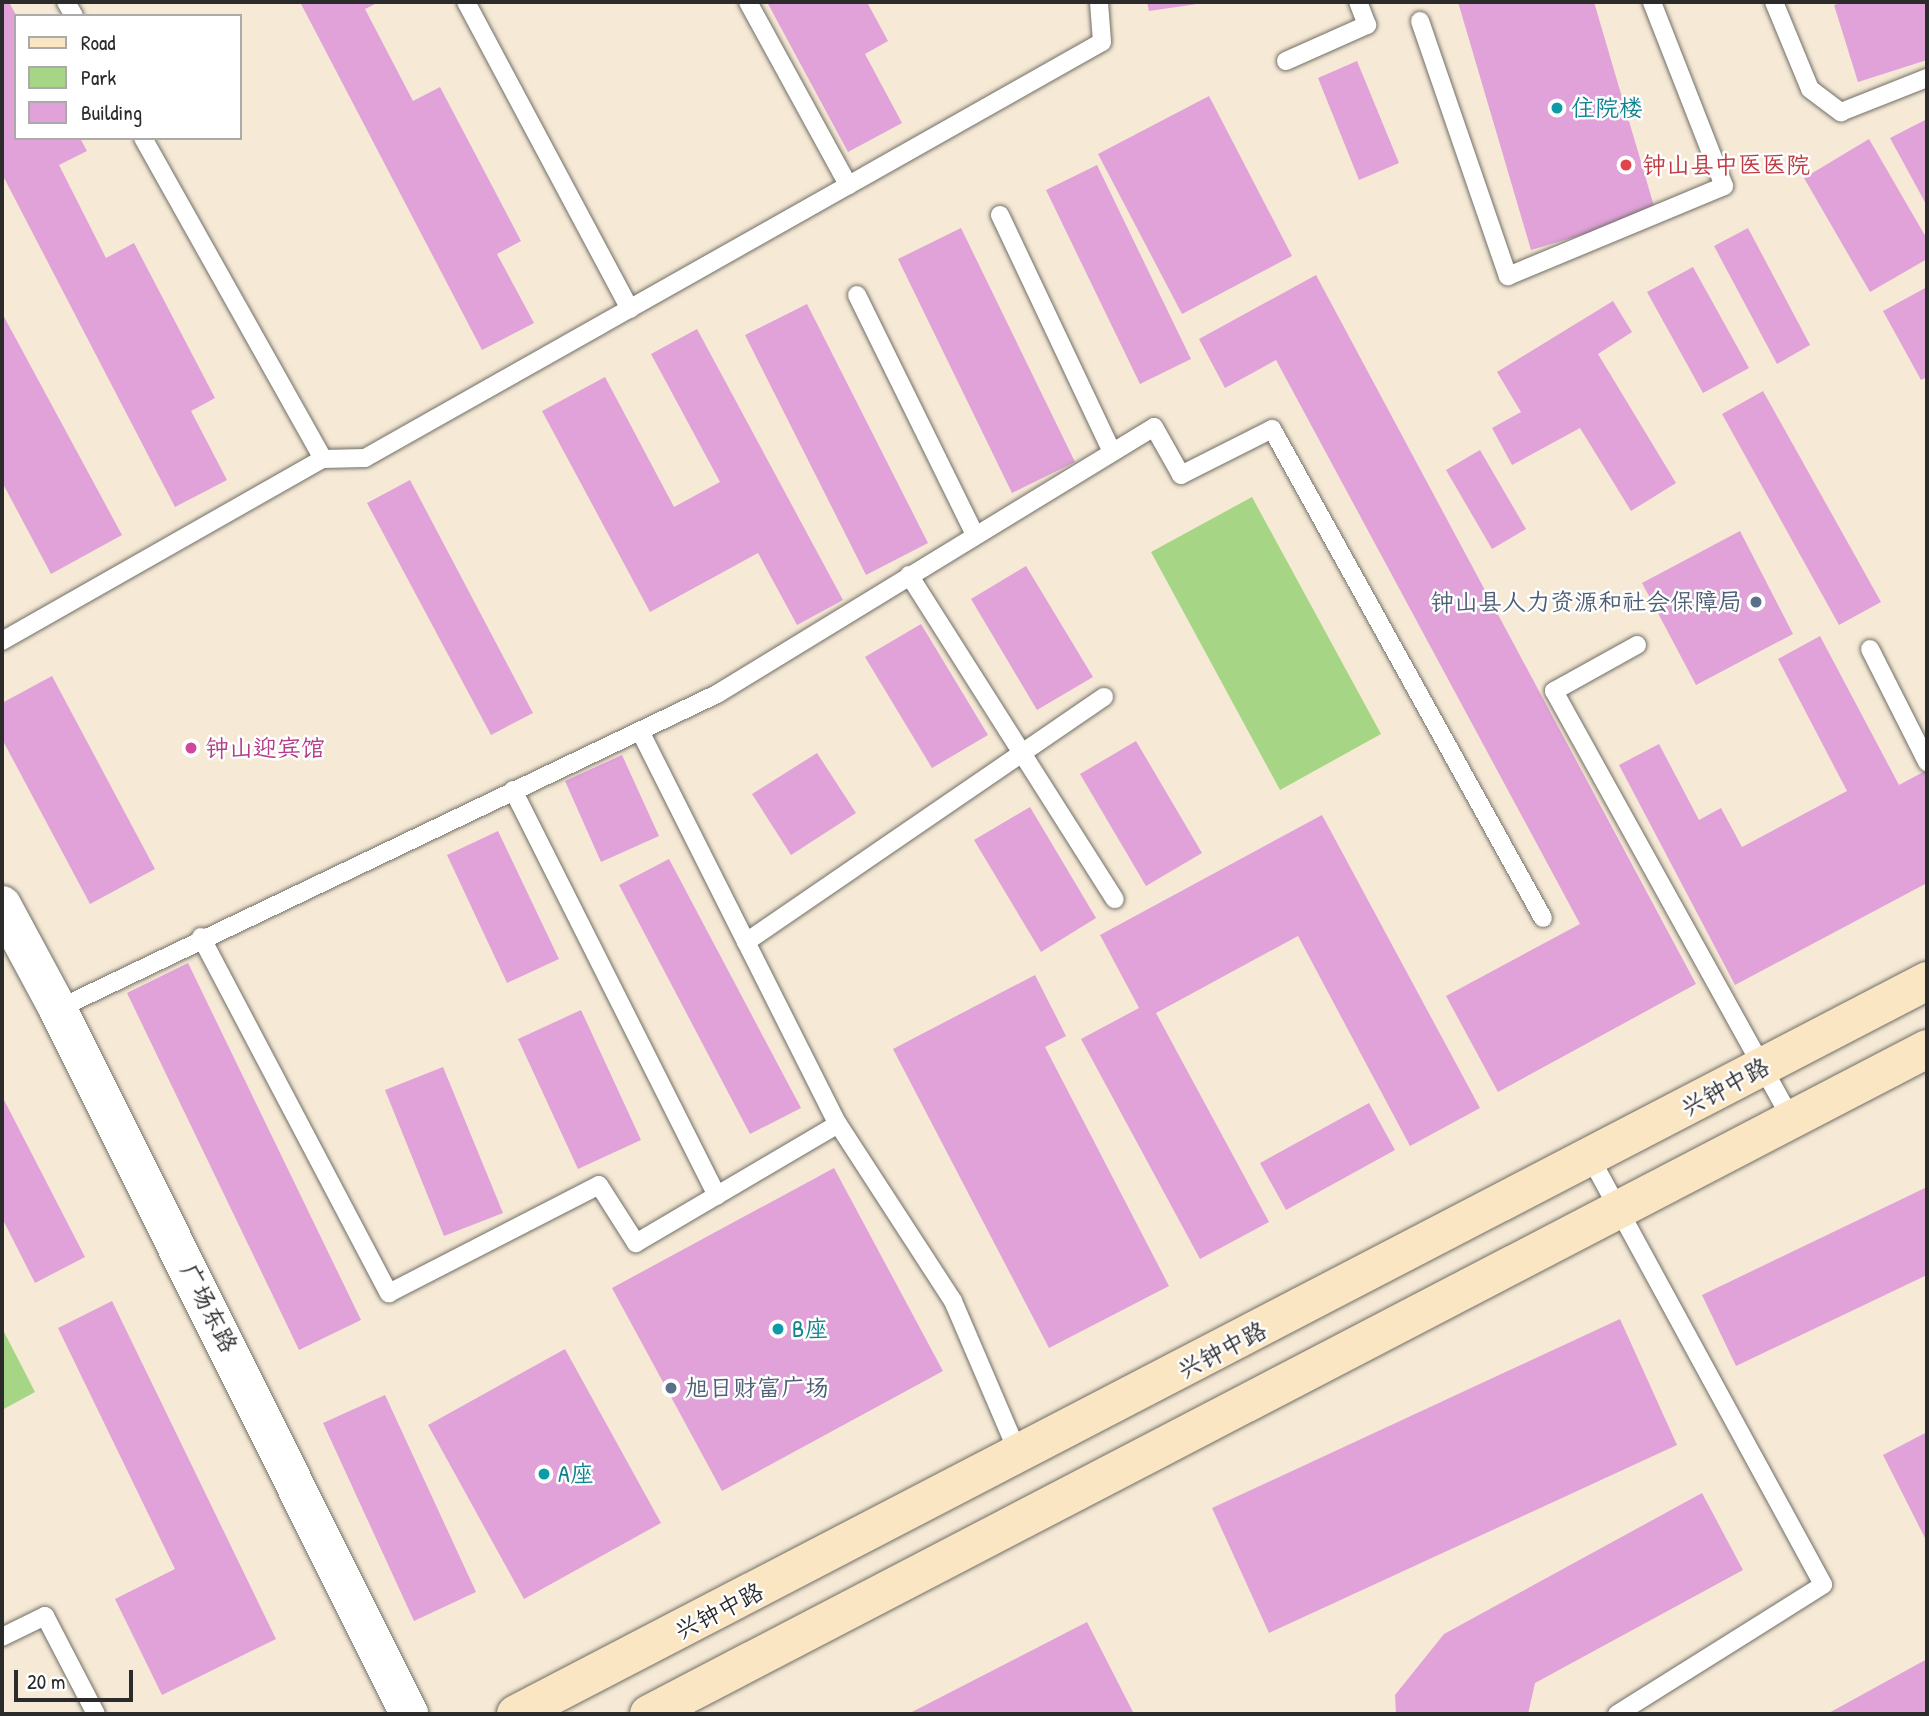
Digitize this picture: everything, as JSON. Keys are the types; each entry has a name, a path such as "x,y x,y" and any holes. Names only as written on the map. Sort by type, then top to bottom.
{"main road":[{"name":"兴钟中路","path":"516,1714 1927,981"},
{"path":"649,1714 1927,1049"}],"street":[{"name":"广场东路","path":"2,905 58,1009 410,1714"}],"lane":[{"path":"466,2 630,309"},
{"path":"748,2 848,185"},
{"path":"2,641 323,459 365,458 1102,42 1099,2"},
{"path":"1286,61 1367,25 1358,2"},
{"path":"1420,22 1508,276 1724,186 1652,2"},
{"path":"1774,2 1810,89 1841,112 1927,78"},
{"path":"144,140 323,459"},
{"path":"1000,215 1111,450"},
{"path":"856,295 975,534"},
{"path":"58,1009 201,937 717,694 1111,450 1154,427 1181,475 1272,429 1544,918"},
{"path":"909,575 1115,899"},
{"path":"1637,645 1554,691 1761,1068 1792,1119"},
{"path":"1870,649 1927,762"},
{"path":"746,942 1104,698"},
{"path":"640,731 838,1124 953,1301 1019,1455"},
{"path":"513,790 716,1196"},
{"path":"201,937 389,1293 599,1185 636,1242 838,1124"},
{"path":"1590,1157 1823,1585 1617,1714"},
{"path":"2,1637 45,1616 96,1714"}],"green space":[{"path":"1252,497 1381,734 1280,790 1151,552"},
{"path":"2,1328 35,1392 2,1410"}],"building":[{"path":"2,2 9,2 15,14 14,140 81,140 87,151 59,165 106,258 134,243 215,398 191,411 227,480 175,507 2,174"},
{"path":"300,2 379,2 365,9 413,101 440,87 521,241 497,254 534,323 482,350"},
{"path":"767,2 867,2 888,41 865,54 902,123 848,152"},
{"path":"1147,2 1204,2 1204,3 1149,11"},
{"name":"住院楼","path":"1458,2 1594,2 1656,213 1531,250"},
{"path":"1844,2 1927,2 1927,60 1858,82 1834,5"},
{"path":"1357,61 1399,163 1359,180 1318,78"},
{"path":"1209,96 1292,256 1182,314 1098,154"},
{"path":"1927,119 1927,206 1890,138"},
{"path":"1869,139 1927,239 1927,259 1870,292 1804,178"},
{"path":"1097,165 1191,359 1140,384 1046,190"},
{"path":"961,228 1075,462 1012,493 898,259"},
{"path":"1748,228 1810,345 1777,364 1714,246"},
{"path":"1693,267 1749,368 1703,393 1647,292"},
{"path":"1316,275 1696,984 1498,1092 1446,996 1580,924 1276,360 1225,388 1199,339"},
{"path":"1927,287 1927,377 1921,380 1883,311"},
{"path":"1613,301 1632,332 1598,354 1676,483 1631,511 1580,428 1512,465 1492,428 1521,412 1497,372"},
{"path":"807,304 928,543 866,575 745,335"},
{"path":"2,313 122,535 51,574 2,482"},
{"path":"697,329 843,600 797,625 758,553 650,612 542,411 605,377 674,507 720,482 651,354"},
{"path":"1763,391 1881,602 1839,625 1722,414"},
{"path":"1480,450 1526,529 1492,549 1446,470"},
{"path":"410,480 533,713 491,735 367,503"},
{"path":"1740,531 1793,634 1696,685 1642,583"},
{"path":"1026,566 1093,677 1037,710 971,599"},
{"path":"921,624 988,735 932,768 865,657"},
{"path":"1820,636 1899,785 1927,770 1927,883 1735,985 1619,765 1659,744 1699,820 1721,808 1742,847 1847,791 1778,659"},
{"path":"52,676 155,869 90,904 2,739 2,703"},
{"path":"1136,741 1202,853 1146,886 1080,774"},
{"path":"817,753 856,813 791,855 752,794"},
{"path":"622,755 659,836 601,862 565,781"},
{"path":"1030,807 1096,918 1041,952 974,840"},
{"path":"1322,815 1480,1108 1410,1146 1298,936 1156,1013 1269,1222 1200,1259 1081,1039 1139,1008 1100,935"},
{"path":"498,831 559,959 507,983 447,855"},
{"path":"669,859 801,1108 750,1134 619,885"},
{"path":"188,963 361,1320 299,1350 127,993"},
{"path":"1035,975 1066,1036 1045,1047 1169,1286 1049,1348 893,1049"},
{"path":"581,1010 641,1140 578,1169 518,1039"},
{"path":"443,1067 503,1213 444,1236 385,1090"},
{"path":"2,1096 85,1257 35,1283 2,1218"},
{"path":"1369,1103 1395,1150 1286,1210 1260,1163"},
{"name":"B座","path":"834,1168 943,1371 722,1491 612,1288"},
{"path":"1927,1187 1927,1275 1736,1366 1702,1295"},
{"path":"112,1301 276,1639 162,1695 115,1599 175,1569 58,1328"},
{"path":"1620,1319 1677,1445 1269,1633 1212,1508"},
{"name":"A座","path":"565,1349 661,1523 524,1599 428,1425"},
{"path":"385,1395 476,1592 414,1621 323,1423"},
{"path":"1927,1432 1927,1542 1883,1455"},
{"path":"1702,1493 1743,1570 1535,1683 1528,1714 1396,1714 1395,1695 1444,1634"},
{"path":"1087,1622 1134,1714 908,1714"},
{"path":"1927,1659 1927,1714 1827,1714"}],"place":[{"name":"住院楼","path":"1557,108"},
{"name":"钟山县中医医院","path":"1626,165"},
{"name":"钟山县人力资源和社会保障局","path":"1756,602"},
{"name":"钟山迎宾馆","path":"191,748"},
{"name":"B座","path":"778,1329"},
{"name":"旭日财富广场","path":"671,1388"},
{"name":"A座","path":"544,1474"}]}
